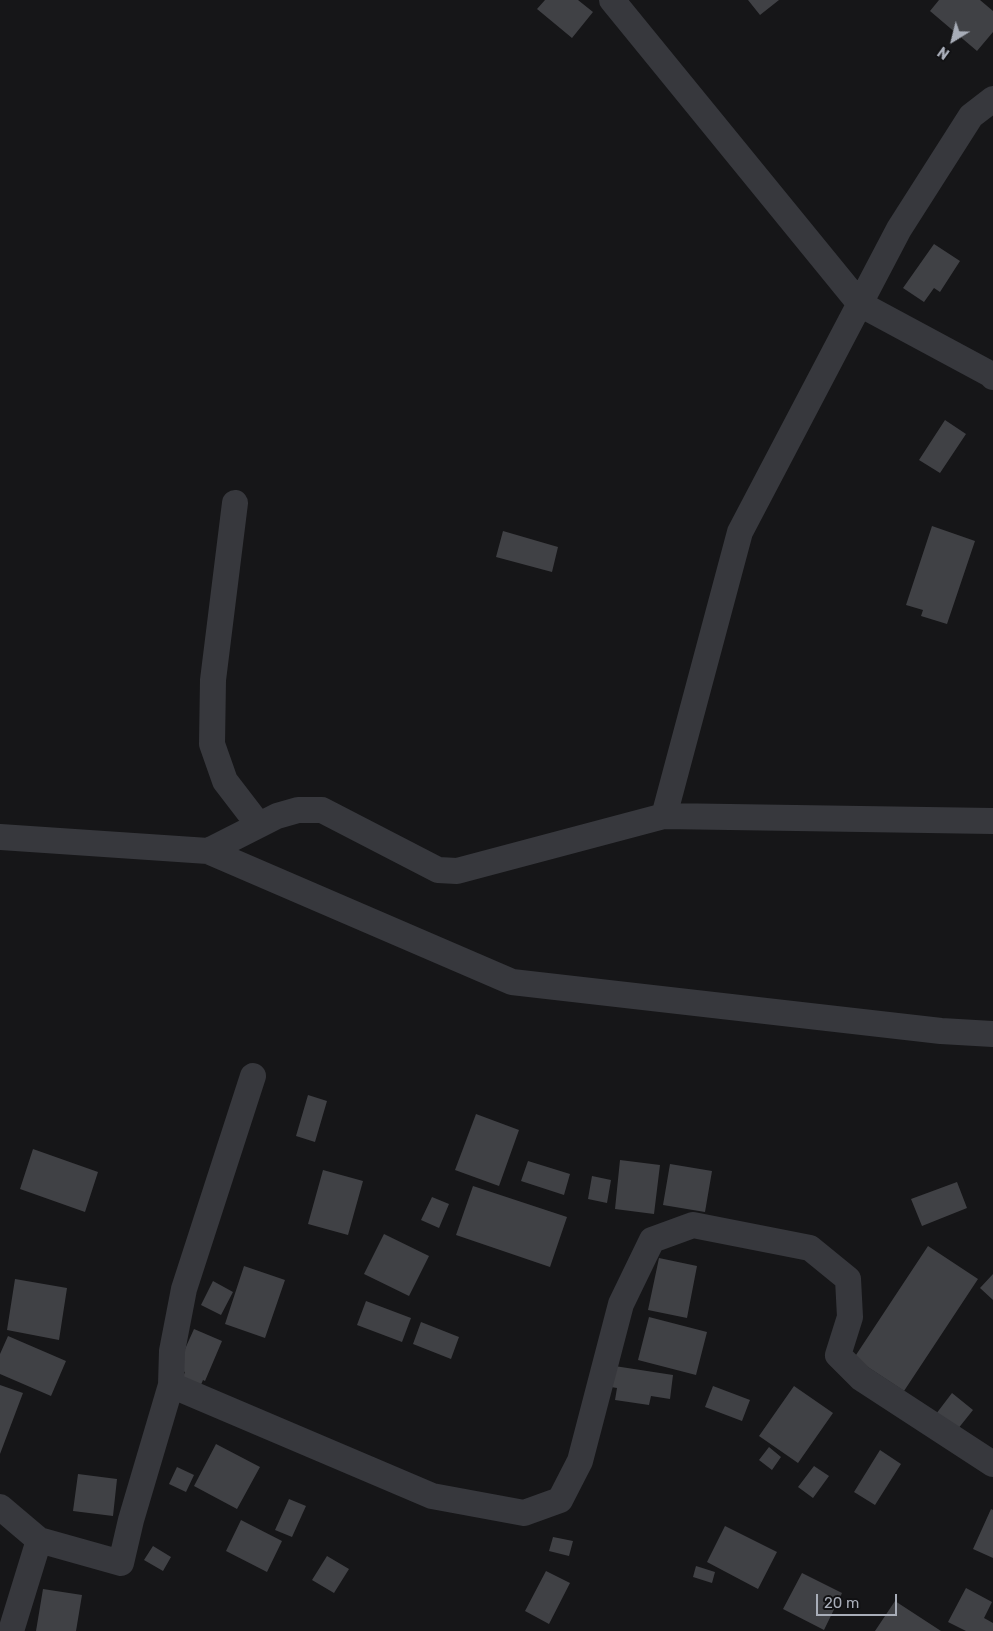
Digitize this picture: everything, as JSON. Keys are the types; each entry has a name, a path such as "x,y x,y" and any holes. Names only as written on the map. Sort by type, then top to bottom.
{"street":[{"path":"612,0 860,304 993,377"},
{"path":"664,816 740,532 900,228 971,116 993,99"},
{"path":"234,503 213,680 212,744 225,781 258,824"},
{"path":"208,851 258,824 298,810 322,810 438,870 456,871 664,816 993,821"},
{"path":"0,837 208,851 512,982 932,1030 993,1034"},
{"path":"0,1507 39,1540 121,1563 131,1520 171,1385 172,1351 184,1290 253,1076"},
{"path":"171,1385 432,1496 524,1513 560,1500 580,1462 621,1304 652,1240 693,1225 810,1248 848,1279 850,1317 838,1355 861,1378 993,1464"},
{"path":"11,1631 39,1540"}],"building":[{"path":"545,0 578,0 593,12 572,38 537,9"},
{"path":"748,0 779,0 760,15"},
{"path":"939,0 980,0 993,11 993,32 977,51 930,11"},
{"path":"934,244 960,261 940,292 934,288 924,302 903,288"},
{"path":"945,420 966,434 940,473 919,460"},
{"path":"932,526 975,541 947,624 921,616 923,610 906,605"},
{"path":"503,531 558,547 552,572 496,557"},
{"path":"308,1095 327,1101 315,1142 296,1136"},
{"path":"476,1114 519,1130 499,1186 455,1170"},
{"path":"33,1149 98,1172 85,1212 20,1189"},
{"path":"620,1160 660,1165 654,1214 615,1209"},
{"path":"528,1161 570,1174 564,1195 521,1181"},
{"path":"670,1164 712,1171 705,1212 663,1205"},
{"path":"323,1170 363,1181 348,1235 308,1224"},
{"path":"592,1176 611,1180 607,1203 588,1199"},
{"path":"957,1182 967,1208 922,1226 911,1199"},
{"path":"473,1186 567,1217 550,1267 456,1235"},
{"path":"432,1197 449,1204 439,1228 421,1220"},
{"path":"384,1234 429,1256 409,1296 364,1274"},
{"path":"928,1246 978,1279 904,1391 854,1358"},
{"path":"659,1258 697,1266 687,1318 648,1310"},
{"path":"244,1266 285,1280 265,1338 225,1324"},
{"path":"993,1274 993,1300 980,1288"},
{"path":"15,1279 67,1288 59,1340 7,1330"},
{"path":"213,1281 233,1292 221,1315 201,1305"},
{"path":"366,1301 411,1318 402,1342 357,1325"},
{"path":"649,1317 707,1332 696,1375 638,1360"},
{"path":"421,1322 459,1337 451,1359 413,1344"},
{"path":"194,1329 222,1341 205,1381 203,1380 200,1387 182,1379 185,1372 176,1369"},
{"path":"8,1336 66,1361 51,1396 0,1374 0,1354"},
{"path":"608,1365 673,1375 670,1399 651,1396 649,1405 615,1400 617,1388 605,1386"},
{"path":"0,1385 23,1393 0,1454"},
{"path":"713,1386 750,1400 742,1421 705,1407"},
{"path":"794,1386 833,1413 798,1463 759,1436"},
{"path":"952,1393 973,1410 957,1430 936,1414"},
{"path":"216,1444 260,1467 237,1509 194,1486"},
{"path":"769,1447 781,1457 772,1470 759,1460"},
{"path":"880,1450 901,1464 875,1505 854,1492"},
{"path":"814,1466 829,1476 813,1498 798,1487"},
{"path":"177,1467 194,1475 186,1492 169,1484"},
{"path":"78,1474 117,1479 113,1516 73,1511"},
{"path":"289,1499 306,1506 292,1537 275,1530"},
{"path":"991,1509 993,1510 993,1558 973,1549"},
{"path":"241,1520 282,1541 267,1572 226,1551"},
{"path":"725,1526 777,1552 758,1589 707,1562"},
{"path":"553,1537 573,1541 569,1556 549,1551"},
{"path":"153,1546 171,1557 163,1571 144,1560"},
{"path":"327,1556 349,1569 334,1593 312,1580"},
{"path":"696,1566 715,1572 712,1583 693,1577"},
{"path":"546,1571 570,1583 549,1624 525,1611"},
{"path":"802,1573 842,1593 824,1630 783,1609"},
{"path":"966,1588 992,1602 984,1618 993,1623 993,1631 966,1631 948,1622"},
{"path":"43,1589 82,1595 76,1631 36,1631"},
{"path":"895,1601 941,1631 875,1631"}]}
